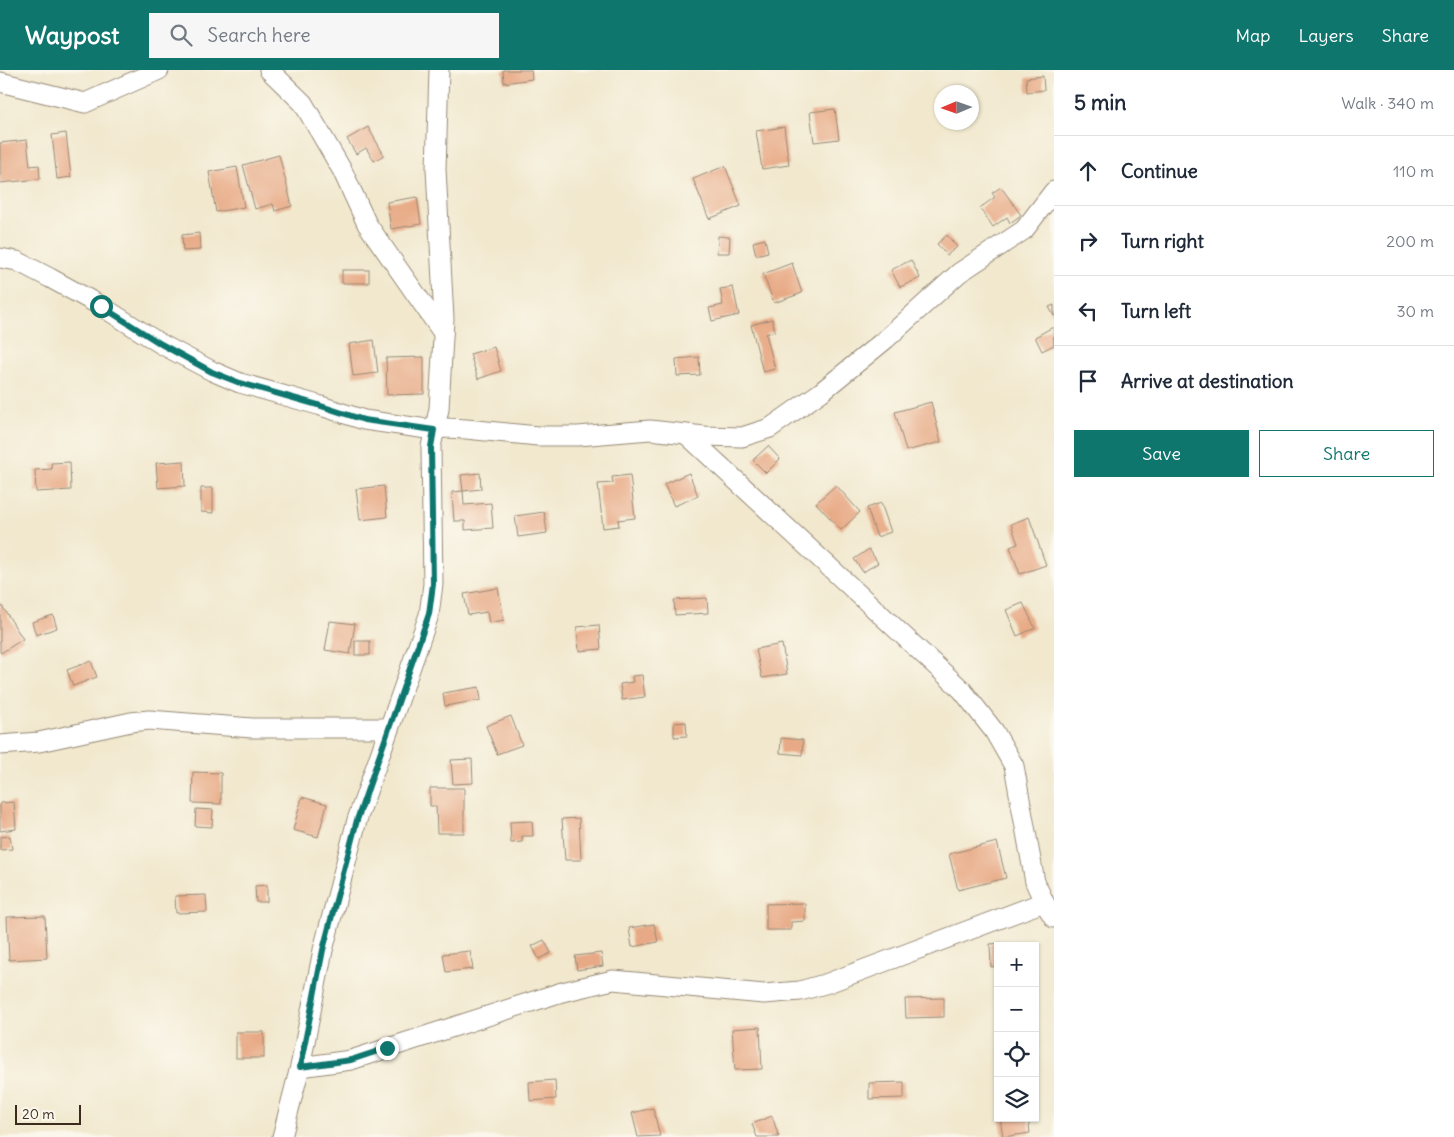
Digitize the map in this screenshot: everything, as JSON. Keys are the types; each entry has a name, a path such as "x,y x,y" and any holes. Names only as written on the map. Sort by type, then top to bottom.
{"street":[{"path":"0,82 86,104 159,70"},
{"path":"269,70 303,103 342,170 367,224 443,333"},
{"path":"282,1137 300,1067 323,950 355,830 429,614 433,584 431,447 439,409 443,333 436,169 439,70"},
{"path":"0,258 17,260 101,306 161,344 212,372 240,383 364,420 434,430 446,428 466,429 538,436 578,436 650,430 704,436 742,437 770,428 821,392 886,339 959,274 1024,230 1054,191"},
{"path":"300,1067 351,1060 562,992 613,980 764,994 800,992 1049,910 1035,882 1014,766 994,731 962,690 686,434"},
{"path":"0,745 39,742 131,722 149,720 252,728 389,728"}],"building":[{"path":"503,70 531,70 532,79 504,83"},
{"path":"1043,76 1044,90 1027,92 1026,78"},
{"path":"835,109 839,139 814,142 810,112"},
{"path":"368,127 384,155 374,161 366,148 356,154 347,139"},
{"path":"784,127 789,165 762,169 756,131"},
{"path":"66,133 71,177 57,179 52,135"},
{"path":"27,140 30,166 39,165 40,179 0,183 0,143"},
{"path":"279,155 292,206 275,211 273,204 255,209 243,165"},
{"path":"725,166 741,206 709,219 693,179"},
{"path":"237,167 244,207 216,212 209,172"},
{"path":"1001,187 1021,215 1010,223 1007,217 993,227 980,208 995,197 992,193"},
{"path":"417,197 421,224 391,229 387,202"},
{"path":"199,233 200,250 183,251 182,235"},
{"path":"947,235 957,247 947,255 937,244"},
{"path":"718,236 730,237 729,253 717,253"},
{"path":"765,239 768,252 756,255 753,242"},
{"path":"911,260 920,278 900,287 891,270"},
{"path":"792,263 802,293 774,303 763,274"},
{"path":"342,270 369,270 369,283 342,283"},
{"path":"733,287 739,315 712,321 709,308 723,305 720,289"},
{"path":"1054,305 1054,316 1049,307"},
{"path":"772,319 775,331 766,334 775,369 763,372 751,325"},
{"path":"1053,327 1054,345 1042,351 1035,337"},
{"path":"374,340 378,373 353,376 349,344"},
{"path":"494,347 501,371 478,379 470,354"},
{"path":"424,357 424,394 387,395 386,358"},
{"path":"699,357 700,375 677,376 676,359"},
{"path":"931,402 941,442 906,451 895,412"},
{"path":"768,446 780,459 766,473 753,460"},
{"path":"184,461 185,486 158,488 156,463"},
{"path":"70,462 71,490 36,492 35,470 52,469 51,463"},
{"path":"480,473 481,489 463,491 461,475"},
{"path":"689,473 698,496 674,506 664,484"},
{"path":"630,475 635,518 618,520 619,526 603,528 598,484 613,483 612,477"},
{"path":"836,485 860,512 841,530 816,503"},
{"path":"384,486 387,517 360,520 356,489"},
{"path":"201,488 213,488 213,513 201,512"},
{"path":"463,491 464,505 491,503 493,528 465,530 465,521 454,521 452,492"},
{"path":"881,503 891,532 877,537 867,508"},
{"path":"544,512 547,533 518,537 515,516"},
{"path":"1029,517 1046,565 1020,574 1010,547 1018,544 1011,524"},
{"path":"869,549 878,563 863,572 854,559"},
{"path":"498,588 504,620 489,623 487,612 468,615 464,594"},
{"path":"707,598 708,613 675,615 674,600"},
{"path":"0,603 23,639 1,653 0,651"},
{"path":"1023,603 1035,628 1017,636 1006,610"},
{"path":"53,615 57,628 36,635 32,622"},
{"path":"330,621 355,624 350,654 325,650"},
{"path":"599,625 601,649 579,651 577,627"},
{"path":"355,641 370,641 370,655 355,655"},
{"path":"782,644 787,674 762,678 756,649"},
{"path":"91,661 97,677 73,686 67,670"},
{"path":"642,675 645,697 622,700 620,684 633,682 632,676"},
{"path":"479,687 481,700 445,706 443,693"},
{"path":"511,716 522,745 497,754 486,726"},
{"path":"686,722 687,736 674,737 674,723"},
{"path":"781,738 803,740 802,755 780,753"},
{"path":"472,759 473,783 453,784 451,760"},
{"path":"193,772 221,773 221,804 192,803"},
{"path":"430,788 464,788 464,833 437,833 436,806 430,806"},
{"path":"302,797 327,804 318,837 293,830"},
{"path":"14,802 16,829 0,831 0,803"},
{"path":"196,809 213,810 212,827 195,826"},
{"path":"579,818 581,860 565,860 562,819"},
{"path":"532,821 533,836 522,836 522,842 511,843 510,822"},
{"path":"10,836 12,849 0,850 0,837"},
{"path":"997,842 1006,878 958,890 949,854"},
{"path":"267,885 267,902 256,902 255,886"},
{"path":"206,895 207,912 176,913 175,896"},
{"path":"805,903 805,921 791,922 791,930 766,930 766,904"},
{"path":"45,916 47,958 9,960 7,917"},
{"path":"654,924 658,942 632,947 629,928"},
{"path":"544,940 551,953 539,959 532,946"},
{"path":"990,944 994,944 994,967 991,967"},
{"path":"470,951 473,969 446,972 443,954"},
{"path":"601,953 603,966 577,970 575,956"},
{"path":"944,998 944,1017 906,1018 905,999"},
{"path":"760,1027 762,1069 735,1070 732,1029"},
{"path":"236,1032 264,1032 264,1058 236,1058"},
{"path":"555,1080 556,1099 530,1101 529,1082"},
{"path":"904,1082 904,1098 869,1099 869,1083"},
{"path":"653,1108 660,1136 638,1137 632,1113"},
{"path":"772,1116 779,1137 757,1137 752,1124"},
{"path":"1001,1122 1029,1122 1030,1133 1003,1137"}],"route":[{"path":"101,306 161,344 212,372 240,383 364,420 434,430 431,447 433,584 429,614 357,820 323,950 300,1067 351,1060 387,1048"}]}
